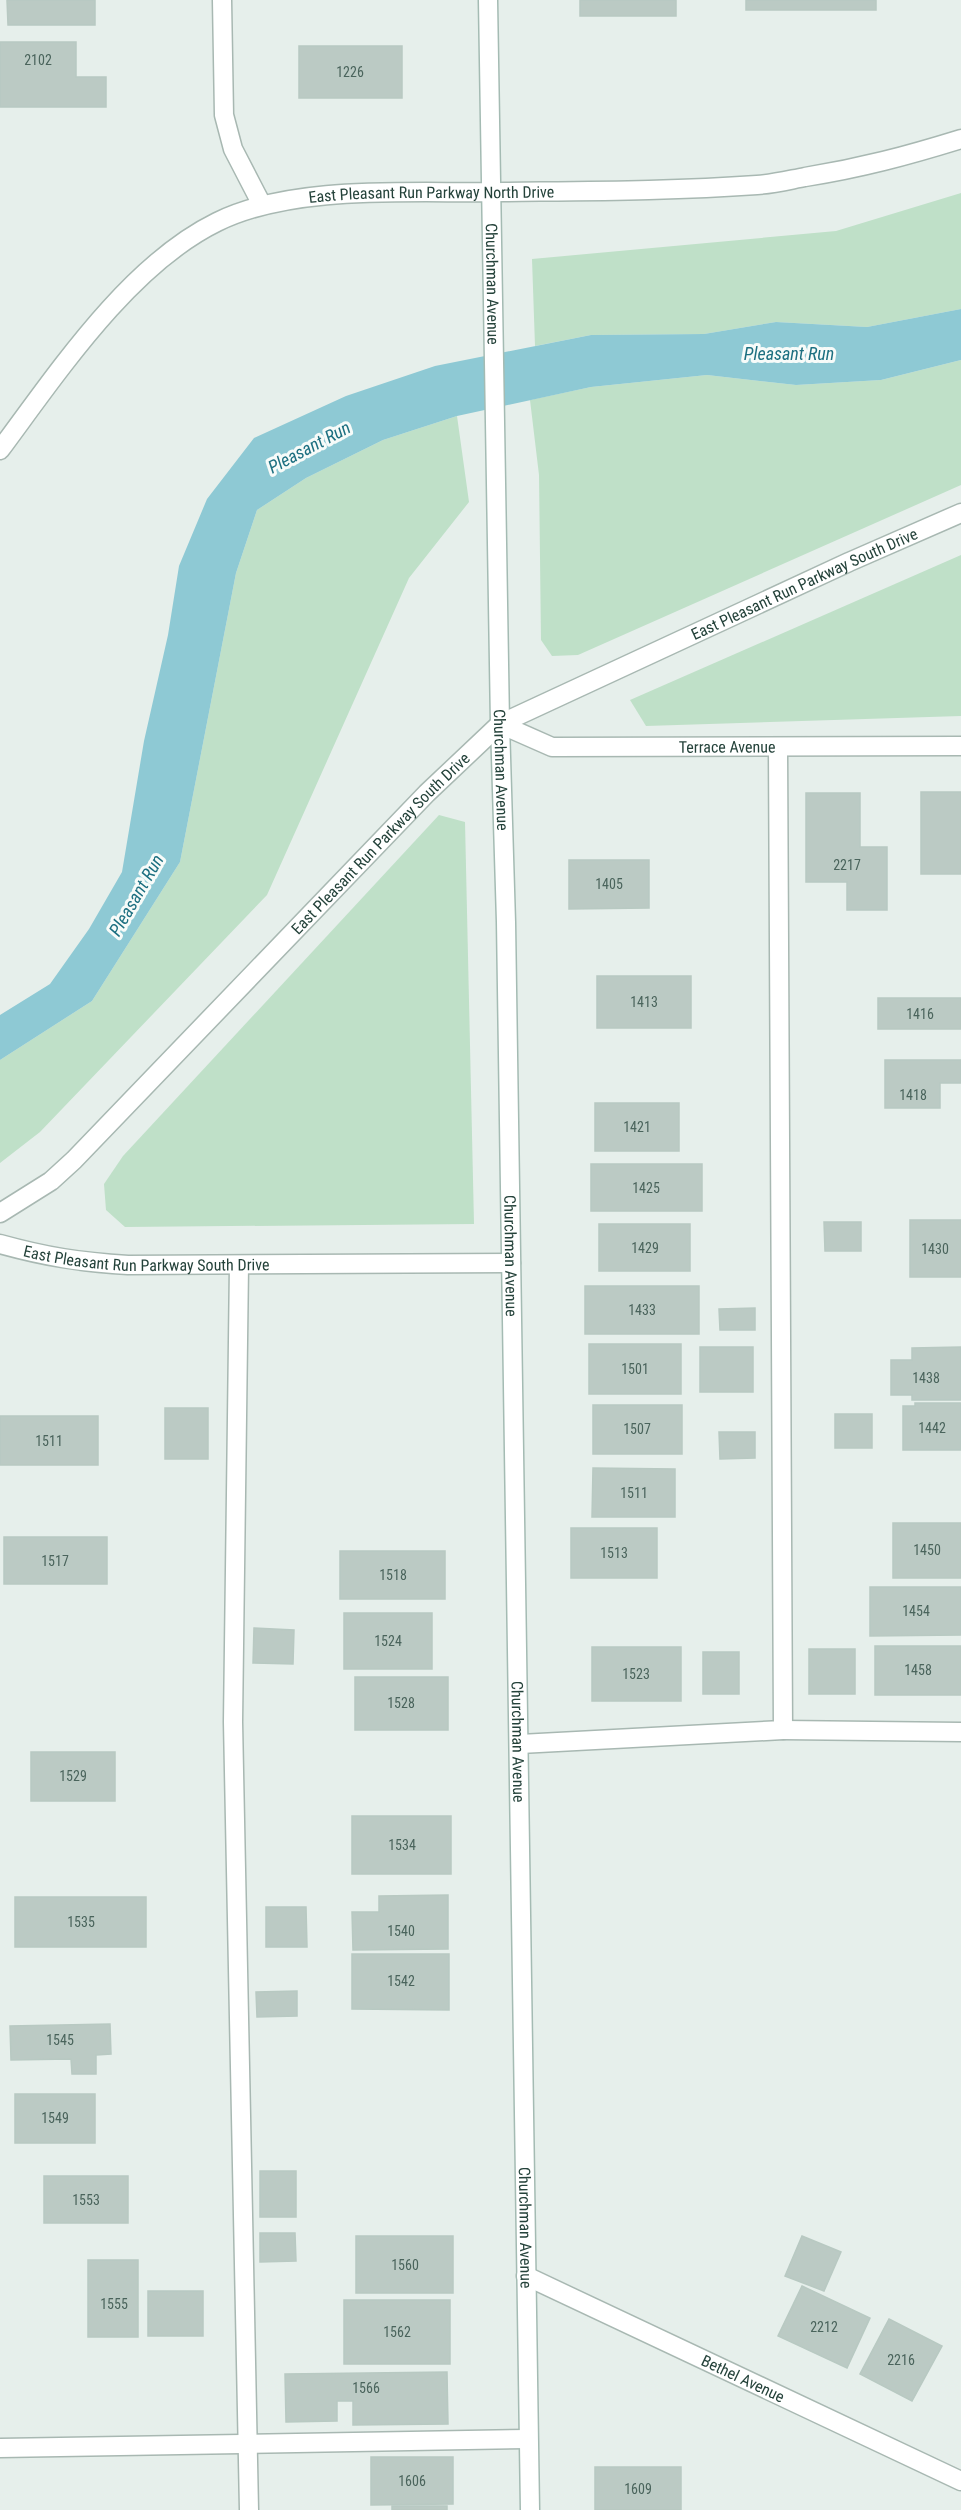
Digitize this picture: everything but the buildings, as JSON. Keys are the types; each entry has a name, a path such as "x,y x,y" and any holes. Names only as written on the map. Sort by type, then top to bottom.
{"street":[{"path":"222,0 224,115 233,149 262,205"},
{"name":"Churchman Avenue","path":"488,0 520,1744 530,2510"},
{"name":"East Pleasant Run Parkway North Drive","path":"0,450 53,378 120,298 158,262 178,245 209,226 262,205 364,193 669,189 756,185 861,168 961,139"},
{"name":"East Pleasant Run Parkway South Drive","path":"0,1213 51,1180 74,1160 427,793 500,724 961,513"},
{"name":"Terrace Avenue","path":"500,724 552,747 961,746"},
{"path":"778,747 783,1730"},
{"name":"East Pleasant Run Parkway South Drive","path":"0,1244 47,1257 77,1262 128,1265 511,1263"},
{"path":"238,1265 233,1722 249,2510"},
{"path":"520,1744 783,1730 961,1732"},
{"name":"Bethel Avenue","path":"526,2276 961,2481"},
{"path":"0,2448 528,2439"}],"green space":[{"path":"961,193 961,309 867,327 776,322 704,334 591,335 535,346 532,259 836,231"},
{"path":"961,360 961,485 578,655 552,656 541,640 539,475 530,400 591,387 707,375 796,385 881,380"},
{"path":"457,416 469,502 409,578 267,895 40,1132 0,1163 0,1060 92,1001 180,862 236,573 257,510 306,478 383,440"},
{"path":"961,555 961,716 646,726 630,700"},
{"path":"439,815 465,822 474,1224 125,1227 106,1210 104,1184 123,1156"}],"water":[{"name":"Pleasant Run","path":"961,309 961,360 881,380 796,385 707,375 591,387 457,416 383,440 306,478 257,510 236,573 180,862 92,1001 0,1060 0,1015 50,984 89,929 122,872 144,741 168,635 179,566 207,499 254,438 346,396 435,366 591,335 704,334 776,322 867,327"}]}
